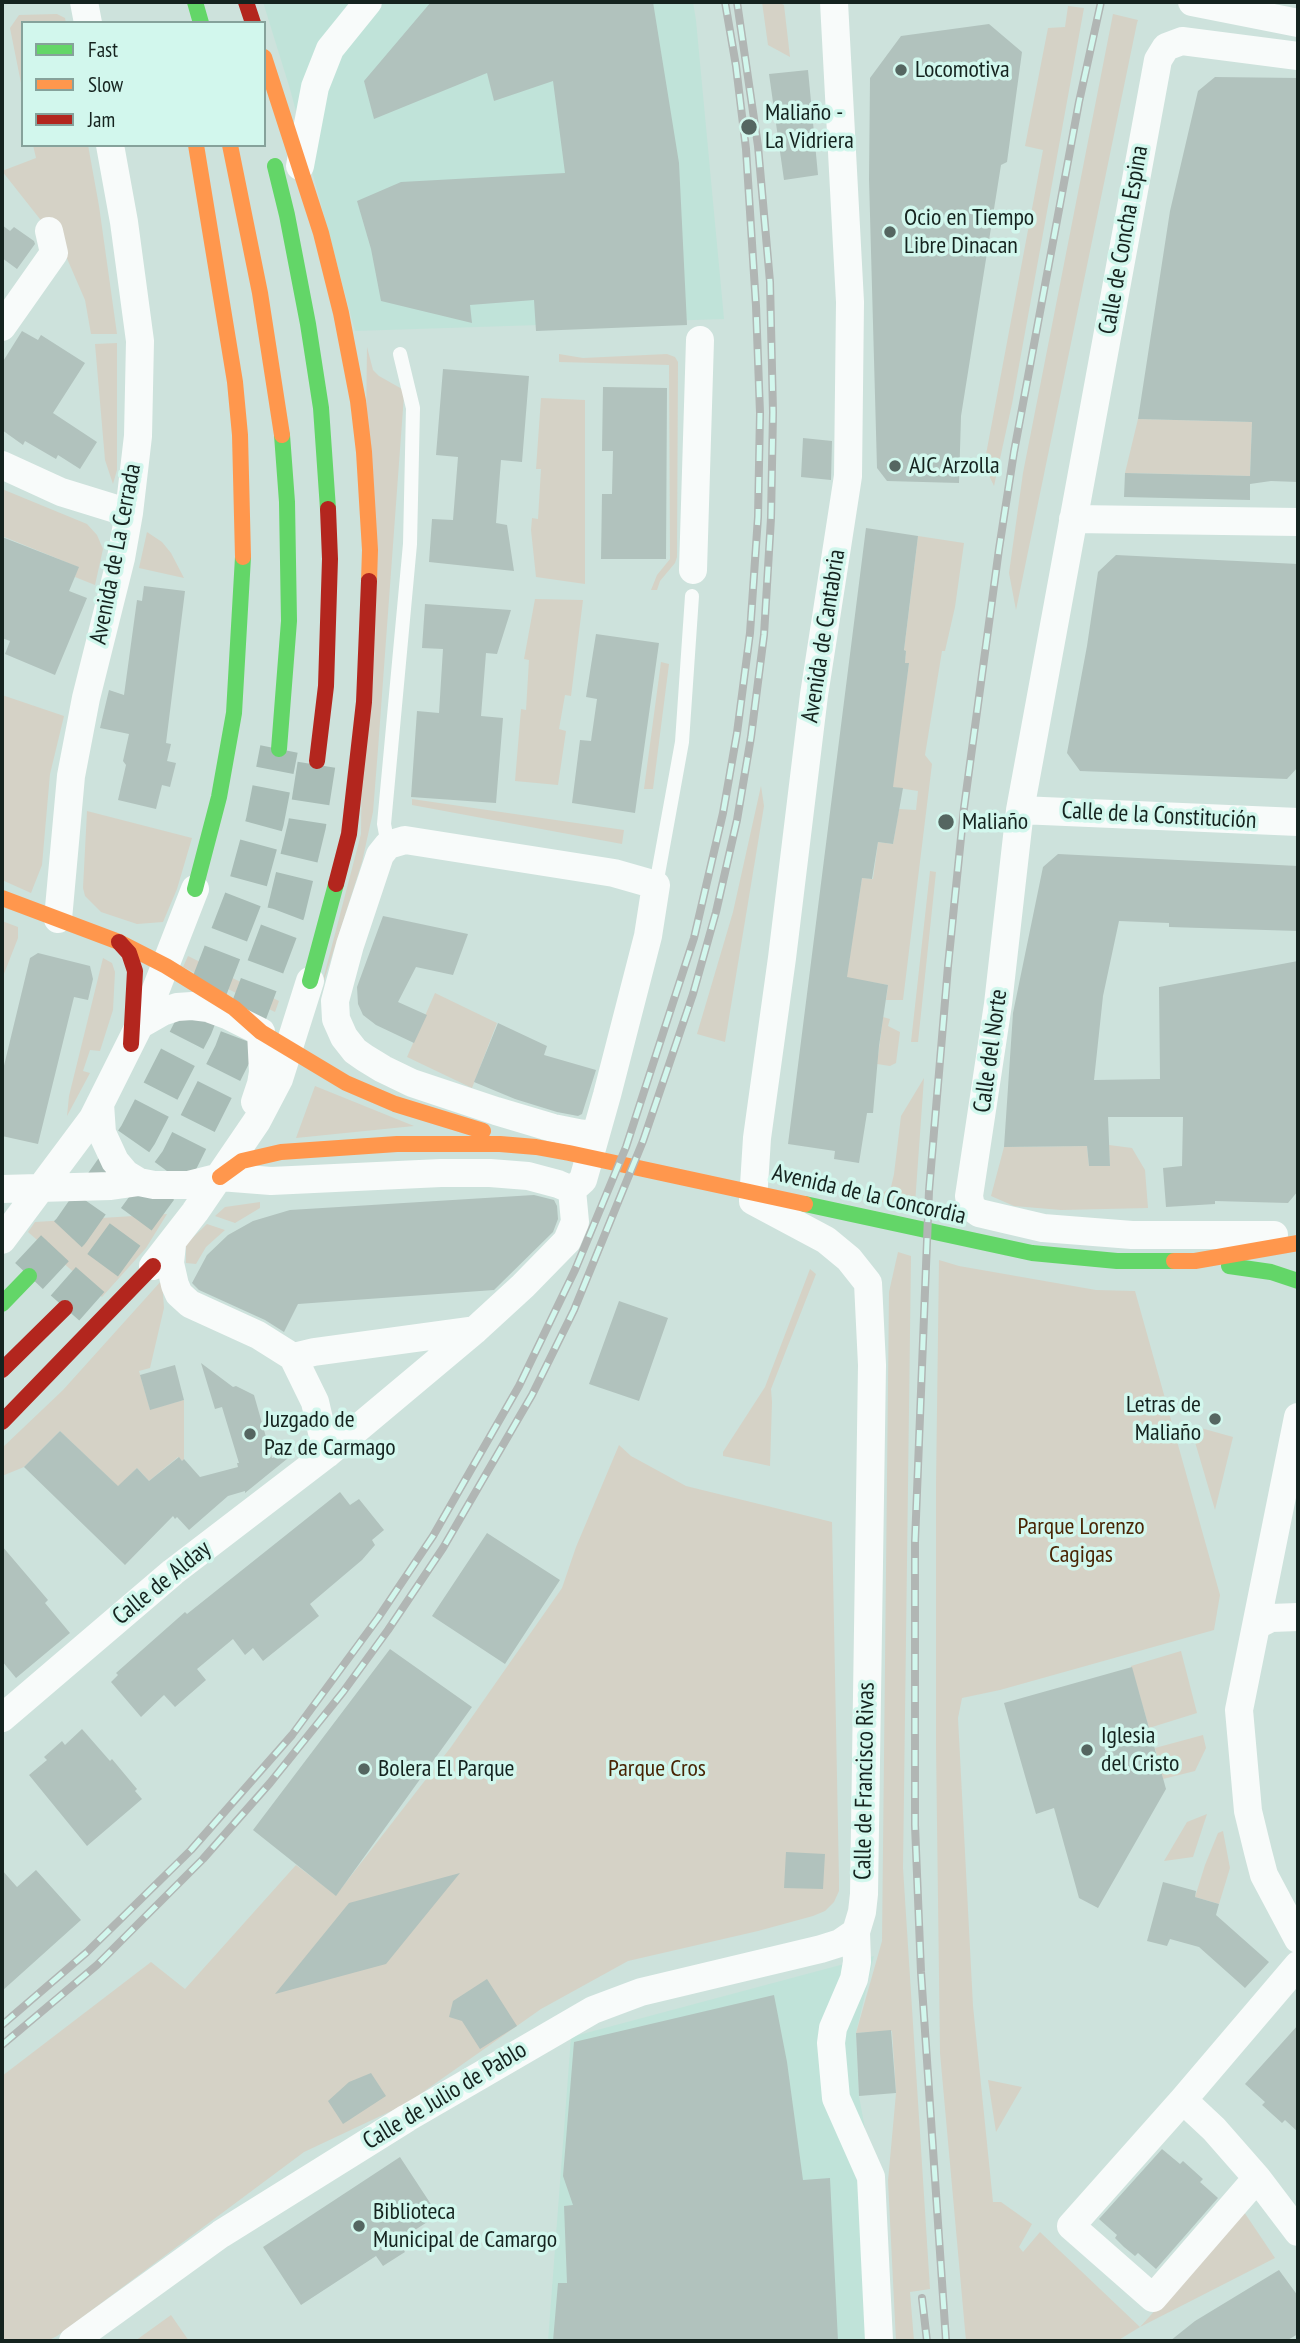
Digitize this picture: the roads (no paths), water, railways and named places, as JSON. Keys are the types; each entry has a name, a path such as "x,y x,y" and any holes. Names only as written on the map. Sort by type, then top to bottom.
{"main road":[{"path":"195,2 200,21"},
{"path":"234,2 239,21"},
{"path":"246,2 252,21"},
{"path":"266,63 300,166 341,313 358,401 370,550 363,702 349,834 310,981"},
{"path":"195,889 219,797 234,713 243,581 240,435 235,382 196,147"},
{"path":"230,147 273,364 288,502 289,621 279,749"},
{"path":"271,150 287,215 308,324 321,408 327,473 330,559 326,686 317,761"},
{"name":"Avenida de la Concordia","path":"2,898 118,942 166,966 234,1009 261,1032 346,1083 395,1104 536,1147 1032,1253 1117,1261 1195,1261 1272,1272 1298,1279"},
{"path":"118,942 129,953 135,971 136,1034"},
{"name":"Avenida de la Concordia","path":"226,1167 281,1152 397,1144 481,1143 536,1147"},
{"path":"1298,1246 1298,1279"},
{"name":"Avenida de la Concordia","path":"1195,1261 1298,1246"},
{"path":"2,1422 153,1266"},
{"path":"2,1304 30,1276"},
{"path":"2,1370 65,1308"}],"street":[{"path":"84,2 88,21"},
{"path":"300,166 315,87 330,49 368,2"},
{"name":"Avenida de Cantabria","path":"812,1232 753,1201 754,1164 814,695 848,476 850,302 834,2"},
{"path":"1192,2 1298,23"},
{"name":"Calle de Concha Espina","path":"1064,568 1158,60 1166,47 1182,41 1298,56"},
{"name":"Avenida de La Cerrada","path":"58,919 71,776 86,698 121,558 138,436 140,341 124,222 110,147"},
{"path":"2,327 54,253 48,230"},
{"path":"692,583 700,340"},
{"path":"2,465 61,492 129,513"},
{"path":"1073,519 1298,522"},
{"name":"Calle del Norte","path":"1064,568 1020,810 998,1004 969,1196 971,1207 979,1213 1043,1228 1132,1235 1263,1234 1273,1235 1298,1246"},
{"name":"Calle de la Constitución","path":"1020,810 1298,822"},
{"path":"226,1167 271,1181 490,1173 528,1176 572,1190 583,1180 648,936 656,885 614,873 405,840 387,845 380,855 350,945 335,1001 336,1019 344,1037 355,1051 365,1058 412,1083 553,1128 583,1134 595,1133"},
{"path":"2,1240 81,1135 100,1104 136,1034 166,966 195,889"},
{"path":"153,1266 172,1244 226,1167 269,1098 279,1079 310,981"},
{"path":"2,1189 111,1186 139,1182 171,1186 197,1183 226,1167 261,1084 261,1032 227,1015 192,1006 162,1012 136,1034"},
{"path":"100,1104 100,1122 107,1146 126,1174 139,1182"},
{"name":"Calle de Alday","path":"2,1718 173,1572 327,1454 475,1330 523,1286 567,1241 575,1222 572,1190"},
{"name":"Calle de Francisco Rivas","path":"812,1232 849,1259 867,1283 869,1303 872,1365 864,1894 856,1932 857,1962 854,1979 833,2028 831,2043 836,2098 871,2177 878,2341"},
{"path":"172,1244 170,1263 179,1294 190,1304 258,1335 293,1357 315,1402 327,1454"},
{"path":"293,1357 475,1330"},
{"path":"1298,1417 1239,1710 1248,1811 1265,1875 1298,1940"},
{"path":"1256,1625 1271,1618 1298,1617"},
{"name":"Calle de Julio de Pablo","path":"73,2341 232,2227 407,2118 593,2010 641,1992 821,1949 840,1943 856,1932"},
{"path":"1257,2178 1153,2298 1071,2226 1298,1965"},
{"path":"1182,2100 1214,2129 1257,2178 1298,2232"}],"lane":[{"path":"387,845 384,824 410,544 413,408 400,354"},
{"path":"656,885 682,742 692,583"}],"tunnel":[{"path":"29,1276 71,1231 138,1135 194,1026 245,894 265,821 279,749"},
{"path":"65,1308 102,1266 179,1161 233,1053 286,912 307,825 317,761"}],"railway":[{"path":"2,2025 87,1952 191,1850 292,1735 378,1618 433,1536 519,1386 575,1270 626,1147 694,938 723,813 750,633 758,517 760,413 756,306 746,149 725,2"},
{"path":"2,2045 97,1965 203,1859 270,1783 343,1692 388,1630 443,1548 532,1395 574,1310 643,1141 693,994 716,912 737,820 764,635 771,518 773,412 770,282 758,146 737,2"},
{"path":"946,2341 921,1972 915,1825 915,1542 929,1191 964,808 999,549 1014,452 1079,102 1101,2"},
{"path":"922,2298 927,2341"}],"place":[{"name":"Locomotiva","path":"901,70"},
{"name":"Maliaño - La Vidriera","path":"749,127"},
{"name":"Ocio en Tiempo Libre Dinacan","path":"890,232"},
{"name":"AJC Arzolla","path":"895,466"},
{"name":"Maliaño","path":"946,822"},
{"name":"Letras de Maliaño","path":"1215,1419"},
{"name":"Juzgado de Paz de Carmago","path":"250,1434"},
{"name":"Iglesia del Cristo","path":"1087,1750"},
{"name":"Bolera El Parque","path":"364,1769"},
{"name":"Biblioteca Municipal de Camargo","path":"359,2226"}],"park label":[{"name":"Parque Lorenzo Cagigas","path":"1081,1541"},
{"name":"Parque Cros","path":"657,1769"}]}
